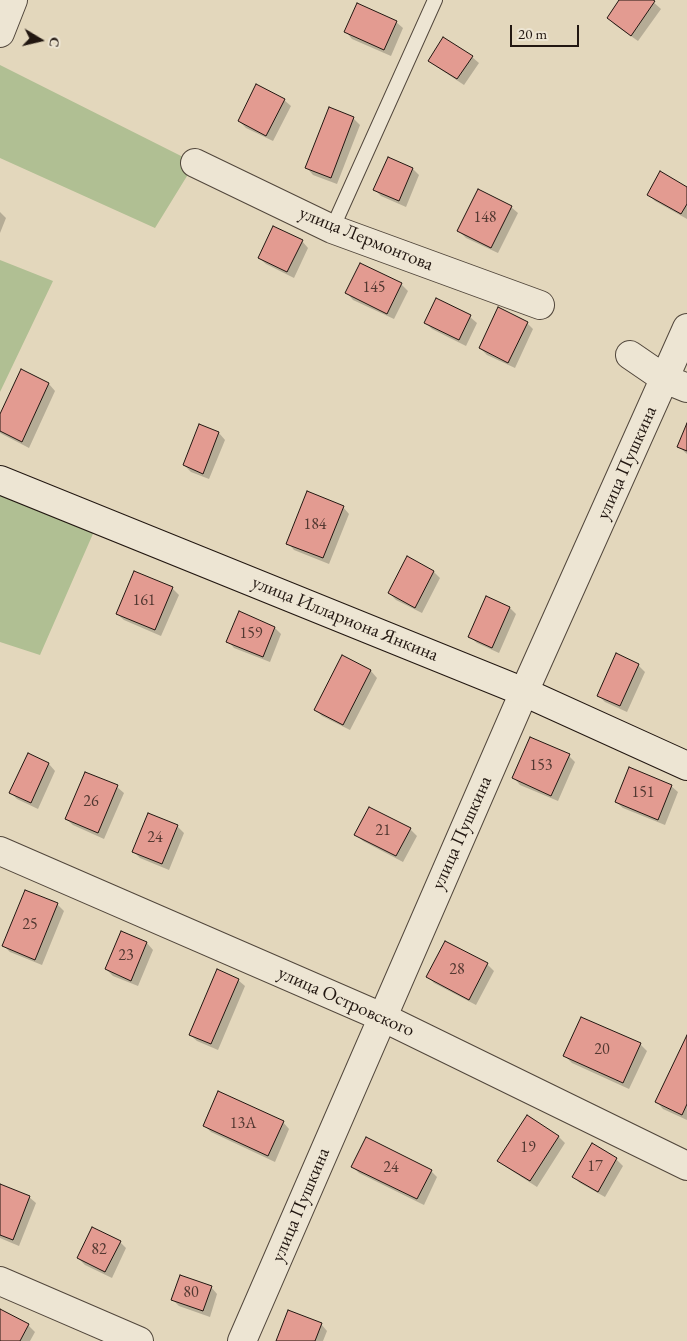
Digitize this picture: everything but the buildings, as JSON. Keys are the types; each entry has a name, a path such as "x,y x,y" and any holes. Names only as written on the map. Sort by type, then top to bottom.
{"street":[{"path":"0,33 13,0"},
{"name":"улица Лермонтова","path":"196,163 332,229 540,305"},
{"name":"улица Пушкина","path":"242,1341 524,692 676,384 687,328"},
{"path":"630,355 676,384"},
{"name":"улица Иллариона Янкина","path":"0,480 524,692 687,766"},
{"name":"улица Островского","path":"0,851 382,1017 687,1166"},
{"path":"0,1282 139,1341"}],"lane":[{"path":"332,229 435,0"}],"green space":[{"path":"0,65 195,163 155,228 0,158"},
{"path":"0,260 53,281 0,392"},
{"path":"0,480 99,520 40,655 0,642"}]}
